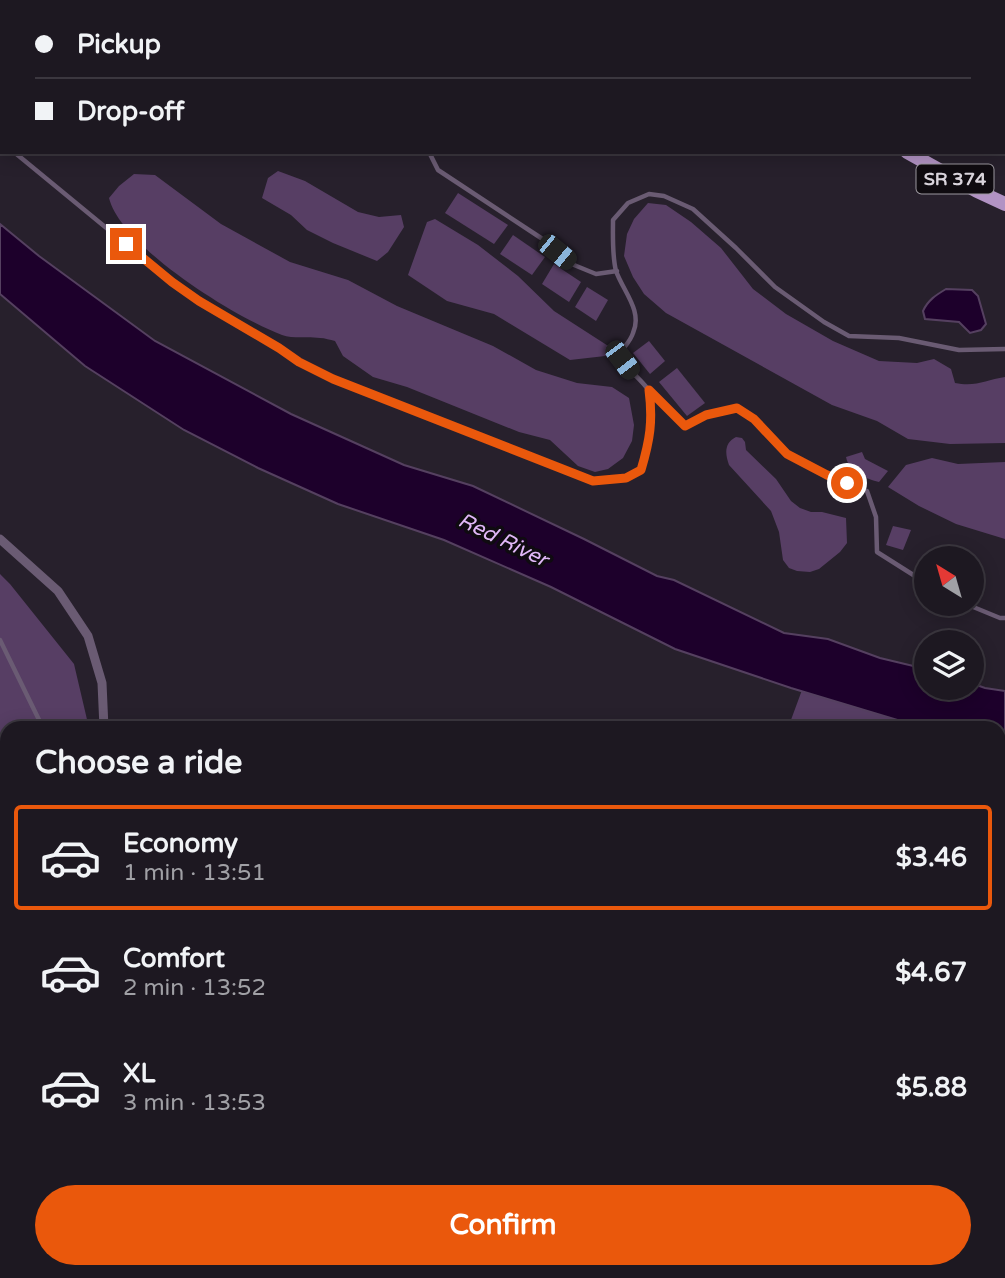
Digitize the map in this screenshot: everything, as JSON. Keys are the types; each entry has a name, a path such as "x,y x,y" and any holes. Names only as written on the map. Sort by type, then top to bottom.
{"main road":[{"name":"SR 374","path":"911,154 1005,204"}],"street":[{"path":"0,539 58,591 88,636 102,683 104,721"}],"lane":[{"path":"15,154 172,282 299,362 333,379 593,481 626,478 641,470 652,413 649,390"},
{"path":"430,154 438,170 541,238 574,265 596,274 617,271"},
{"path":"914,575 877,552 876,517 867,491 827,475 787,454 754,419 737,408 706,415 685,426 633,374 622,360 621,352 633,335 637,320 617,271 612,247 613,220 628,202 649,194 664,196 693,209 775,287 824,322 849,335 899,338 959,350 1005,349"},
{"path":"984,611 1005,618"},
{"path":"0,640 40,721"}],"shaded area":[{"path":"278,171 305,181 358,212 379,217 401,215 404,227 388,252 377,261 333,243 307,230 291,215 262,198 268,178"},
{"path":"134,174 155,175 221,224 290,262 348,280 397,306 493,346 536,370 577,383 612,387 629,398 634,425 632,441 623,458 608,469 595,472 578,466 550,440 519,432 407,387 373,377 343,356 335,341 282,335 237,313 210,297 157,258 135,238 118,217 109,198"},
{"path":"458,193 508,225 494,244 445,213"},
{"path":"648,203 666,205 691,222 721,248 753,289 786,314 833,341 879,361 917,363 934,359 951,369 955,383 975,384 1005,377 1005,443 950,444 908,439 877,421 832,405 666,313 644,294 624,256 627,234 634,219"},
{"path":"435,219 478,245 518,276 554,311 616,351 614,355 570,360 494,314 447,301 408,275 427,222"},
{"path":"513,235 545,257 532,275 500,254"},
{"path":"554,264 581,282 569,302 542,284"},
{"path":"587,287 608,300 596,321 575,307"},
{"path":"649,341 665,361 650,374 633,353"},
{"path":"677,368 705,403 687,416 659,382"},
{"path":"736,437 742,438 746,450 776,479 791,501 800,508 846,518 847,543 819,569 810,572 797,571 789,568 783,560 779,532 771,511 729,465 726,449 729,442"},
{"path":"862,452 865,459 888,471 879,482 858,474 850,467 846,457"},
{"path":"932,458 958,464 1005,462 1005,539 956,524 888,487 906,465"},
{"path":"893,526 911,530 903,550 886,545"},
{"path":"0,574 74,664 87,721 0,721"},
{"path":"802,690 900,721 791,721"}],"water":[{"name":"Red River","path":"0,224 155,341 291,414 404,465 473,486 657,576 674,580 784,633 828,639 880,658 914,666 914,700 984,700 984,688 1005,691 1005,721 901,721 675,649 551,587 444,540 338,504 258,468 184,430 85,366 0,294"},
{"path":"946,289 972,290 978,296 986,324 981,330 970,333 959,322 925,319 923,311 927,304"}],"route":[{"path":"126,244 199,301 299,362 333,379 593,481 626,478 641,470 652,413 649,390 685,426 706,415 737,408 754,419 787,454 847,483"}]}
